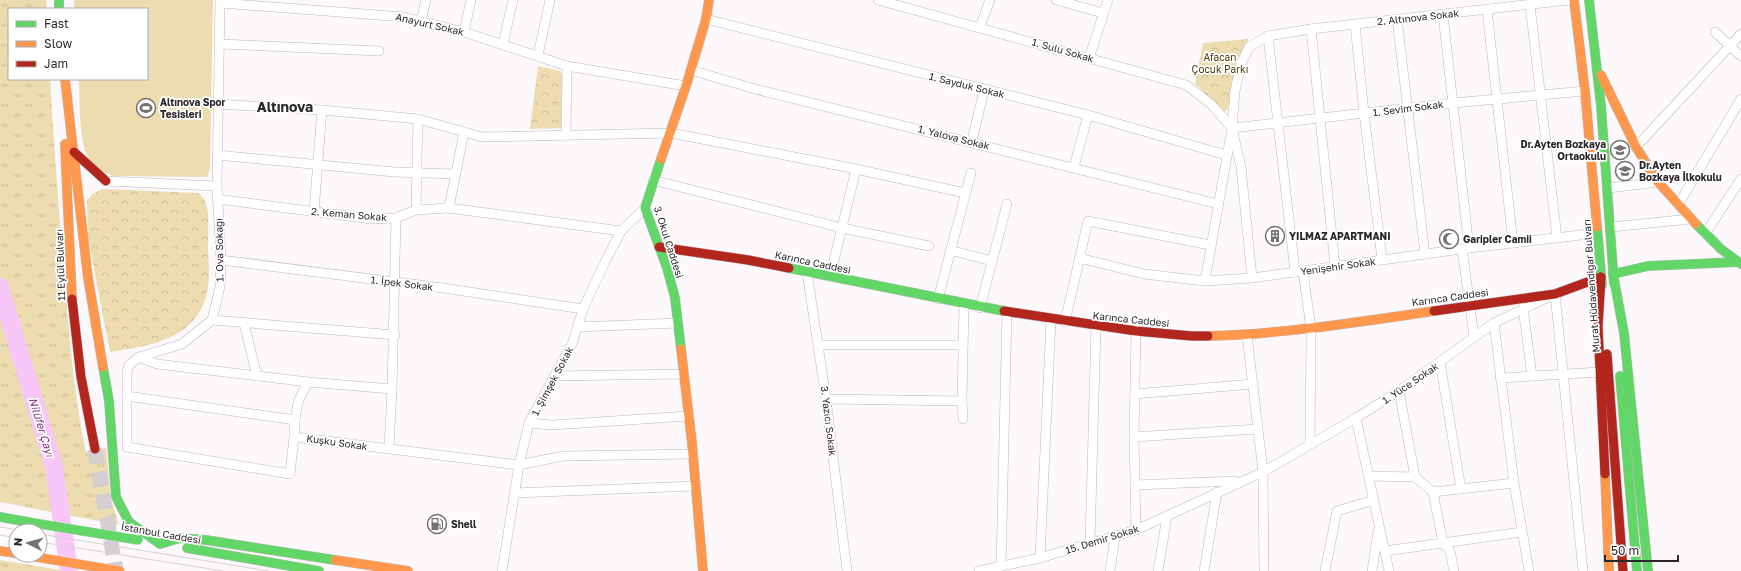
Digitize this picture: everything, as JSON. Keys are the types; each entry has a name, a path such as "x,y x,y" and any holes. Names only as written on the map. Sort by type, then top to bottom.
{"main road":[{"name":"3. Okul Caddesi","path":"703,571 693,454 675,298 667,268 645,208 653,180 671,133 691,70 706,19 709,0"},
{"name":"Murat Hüdavendigar Bulvarı","path":"1574,0 1585,91 1598,233 1623,571"},
{"path":"1589,0 1598,68 1637,571"},
{"path":"1598,68 1636,147 1658,182 1705,234 1721,249 1740,263"},
{"path":"64,80 88,278 109,401 116,497 129,522 160,544 180,538 206,540 408,571"},
{"name":"11 Eylül Bulvarı","path":"64,80 72,305 81,377 95,449"},
{"path":"74,152 106,181"},
{"path":"78,196 89,186 106,181"},
{"name":"Karınca Caddesi","path":"659,247 748,260 964,305 1051,320 1136,331 1192,336 1248,335 1311,329 1555,294 1601,278"},
{"path":"1613,274 1648,266 1740,263"},
{"path":"1613,274 1624,333 1648,571"},
{"path":"1601,278 1598,328 1609,571"},
{"name":"İstanbul Caddesi","path":"0,517 319,571"},
{"path":"48,558 120,571"}],"street":[{"path":"422,21 426,0"},
{"path":"464,32 471,0"},
{"path":"503,44 513,0"},
{"path":"538,55 550,0"},
{"name":"1. Sulu Sokak","path":"878,0 1186,85 1211,104 1232,128"},
{"path":"980,27 990,0"},
{"path":"1056,0 1103,13"},
{"path":"1089,58 1108,0"},
{"name":"2. Altınova Sokak","path":"1232,128 1235,91 1241,64 1248,46 1268,36 1311,29 1569,0"},
{"name":"Anayurt Sokak","path":"220,1 404,17 464,32 538,55 567,66 686,86"},
{"name":"1. Ova Sokağı","path":"212,320 220,287 221,260 217,186 220,1"},
{"path":"1530,5 1539,95 1557,238"},
{"path":"1487,10 1512,243"},
{"path":"1443,15 1453,103 1470,306 1474,336"},
{"name":"1. Sayduk Sokak","path":"706,19 1088,115 1226,155"},
{"path":"1397,19 1425,254"},
{"path":"1355,24 1382,260"},
{"path":"1311,29 1335,266"},
{"path":"1715,32 1741,56"},
{"path":"1636,147 1741,34"},
{"path":"1268,36 1278,123 1299,272 1311,329 1310,445"},
{"path":"220,44 379,51"},
{"path":"566,135 567,66"},
{"name":"1. Yalova Sokak","path":"691,70 755,88 1218,204"},
{"path":"972,142 984,90"},
{"name":"1. Sevim Sokak","path":"1232,128 1453,103 1585,91"},
{"path":"1678,205 1741,99"},
{"path":"218,104 322,110 418,119 482,137 671,133 965,193"},
{"path":"314,211 322,110"},
{"path":"1074,167 1088,115"},
{"path":"416,210 418,119"},
{"path":"1205,281 1210,245 1232,128"},
{"path":"1232,128 1241,167 1252,278"},
{"path":"449,208 464,132"},
{"path":"217,155 416,173 455,174"},
{"path":"830,277 856,170"},
{"path":"938,299 970,173"},
{"path":"1705,234 1741,179"},
{"path":"653,180 842,228 929,246"},
{"path":"106,181 217,186"},
{"path":"1608,188 1658,182"},
{"name":"2. Keman Sokak","path":"218,199 371,219 396,218 416,210 449,208 622,231"},
{"path":"980,308 1007,204"},
{"name":"1. Şimşek Sokak","path":"502,571 519,465 529,423 572,344 583,309 604,264 622,231 645,208"},
{"path":"389,449 395,335 396,218"},
{"path":"1610,227 1690,219"},
{"path":"1065,322 1088,221 1210,245"},
{"name":"Yenişehir Sokak","path":"1079,258 1144,274 1205,281 1252,278 1466,248 1598,233"},
{"path":"950,250 992,261"},
{"name":"1. İpek Sokak","path":"221,260 583,309"},
{"name":"3. Yazıcı Sokak","path":"807,272 826,399 847,571"},
{"path":"1555,294 1584,571"},
{"name":"1. Yüce Sokak","path":"1264,472 1399,391 1494,323 1555,294"},
{"path":"963,420 964,305"},
{"path":"1523,308 1532,376"},
{"path":"1001,566 1007,312"},
{"path":"294,437 290,474 127,447 126,373 129,365 139,356 182,344 212,320 395,335"},
{"path":"1040,558 1051,320"},
{"path":"244,323 257,376"},
{"path":"577,327 678,323"},
{"path":"1494,323 1514,482 1529,571"},
{"path":"1090,543 1096,326"},
{"path":"1136,331 1134,437 1136,530"},
{"path":"1248,335 1264,472 1264,571"},
{"path":"818,345 963,345"},
{"path":"139,356 157,364 308,382 392,389"},
{"path":"1440,362 1461,489"},
{"path":"1500,378 1600,372"},
{"path":"554,376 684,374"},
{"name":"Kuşku Sokak","path":"308,382 298,402 294,437 519,465 562,456 693,454"},
{"path":"1135,394 1253,384"},
{"path":"1399,391 1416,477 1433,492 1443,543 1450,551 1454,571"},
{"path":"127,396 295,420"},
{"path":"826,399 962,401"},
{"path":"529,423 552,425 689,416"},
{"path":"1356,418 1389,571"},
{"path":"1134,437 1258,429"},
{"name":"15. Demir Sokak","path":"979,571 1040,558 1136,530 1264,472"},
{"path":"1368,476 1416,477"},
{"path":"1135,485 1242,481"},
{"path":"1433,492 1514,482"},
{"path":"514,493 696,486"},
{"path":"1204,571 1217,492"},
{"path":"1325,571 1337,511 1374,500"},
{"path":"1158,571 1167,516"},
{"path":"1372,571 1379,526"},
{"path":"1385,551 1522,532"},
{"path":"1110,571 1115,537"}],"green space":[{"path":"0,0 46,0 47,8 8,8 8,80 50,80 68,324 78,410 86,452 106,448 111,500 119,525 0,502"},
{"name":"Altınova Spor Tesisleri","path":"74,0 213,0 210,169 207,177 114,176 100,170 89,159 85,152 81,132 79,80 148,80 148,8 74,8"},
{"name":"Afacan Çocuk Parkı","path":"1248,39 1227,110 1223,112 1195,83 1203,43"},
{"path":"538,66 560,71 562,75 561,128 530,129"},
{"path":"102,189 198,193 204,198 206,203 208,221 208,287 203,304 196,318 185,328 172,336 157,342 126,350 110,352 88,238 87,200 93,194"},
{"path":"0,560 8,561 8,563 18,563 67,571 0,571"}],"waterway":[{"name":"Nilüfer Çayı","path":"0,287 54,467 69,571"}],"tunnel":[{"path":"95,449 116,571"}],"tram line":[{"path":"0,527 8,528"},
{"path":"0,535 8,536"},
{"path":"48,535 269,571"},
{"path":"48,543 223,571"}],"traffic: fast":[{"path":"59,0 59,8"},
{"path":"1589,0 1601,106 1614,283"},
{"path":"661,159 645,208 667,268 675,298 681,349"},
{"path":"1696,224 1721,249 1741,264"},
{"path":"1597,227 1602,285"},
{"path":"1613,274 1648,266 1738,262"},
{"path":"789,268 1004,311"},
{"path":"1613,274 1624,333 1648,571"},
{"path":"103,367 109,401 116,497 129,522 160,544 180,538 206,540 335,560"},
{"path":"1620,376 1637,571"},
{"path":"0,517 28,522"},
{"path":"28,522 138,540"},
{"path":"187,548 319,571"}],"traffic: slow":[{"path":"661,159 686,86 706,19 709,0"},
{"path":"1574,0 1585,91 1597,227"},
{"path":"1601,75 1636,147 1658,182 1696,224"},
{"path":"65,80 88,278 103,367"},
{"path":"65,144 72,299"},
{"path":"1208,336 1293,330 1434,311"},
{"path":"681,349 692,443 703,571"},
{"path":"1605,474 1609,571"},
{"path":"0,551 8,552"},
{"path":"48,559 120,571"},
{"path":"335,560 408,571"}],"traffic: jam":[{"path":"74,152 106,181"},
{"path":"659,247 748,260 789,268"},
{"path":"1434,311 1555,294 1601,277"},
{"path":"1601,277 1598,327 1605,474"},
{"path":"72,299 81,377 95,449"},
{"path":"1004,311 1136,331 1208,336"},
{"path":"1607,354 1623,571"}],"place":[{"name":"Altınova Spor Tesisleri","path":"146,108"},
{"name":"Dr.Ayten Bozkaya Ortaokulu","path":"1620,150"},
{"name":"Dr.Ayten Bozkaya İlkokulu","path":"1625,171"},
{"name":"YILMAZ APARTMANI","path":"1275,236"},
{"name":"Garipler Camii","path":"1449,239"},
{"name":"Shell","path":"437,524"}],"district":[{"name":"Altınova","path":"285,106"}]}
